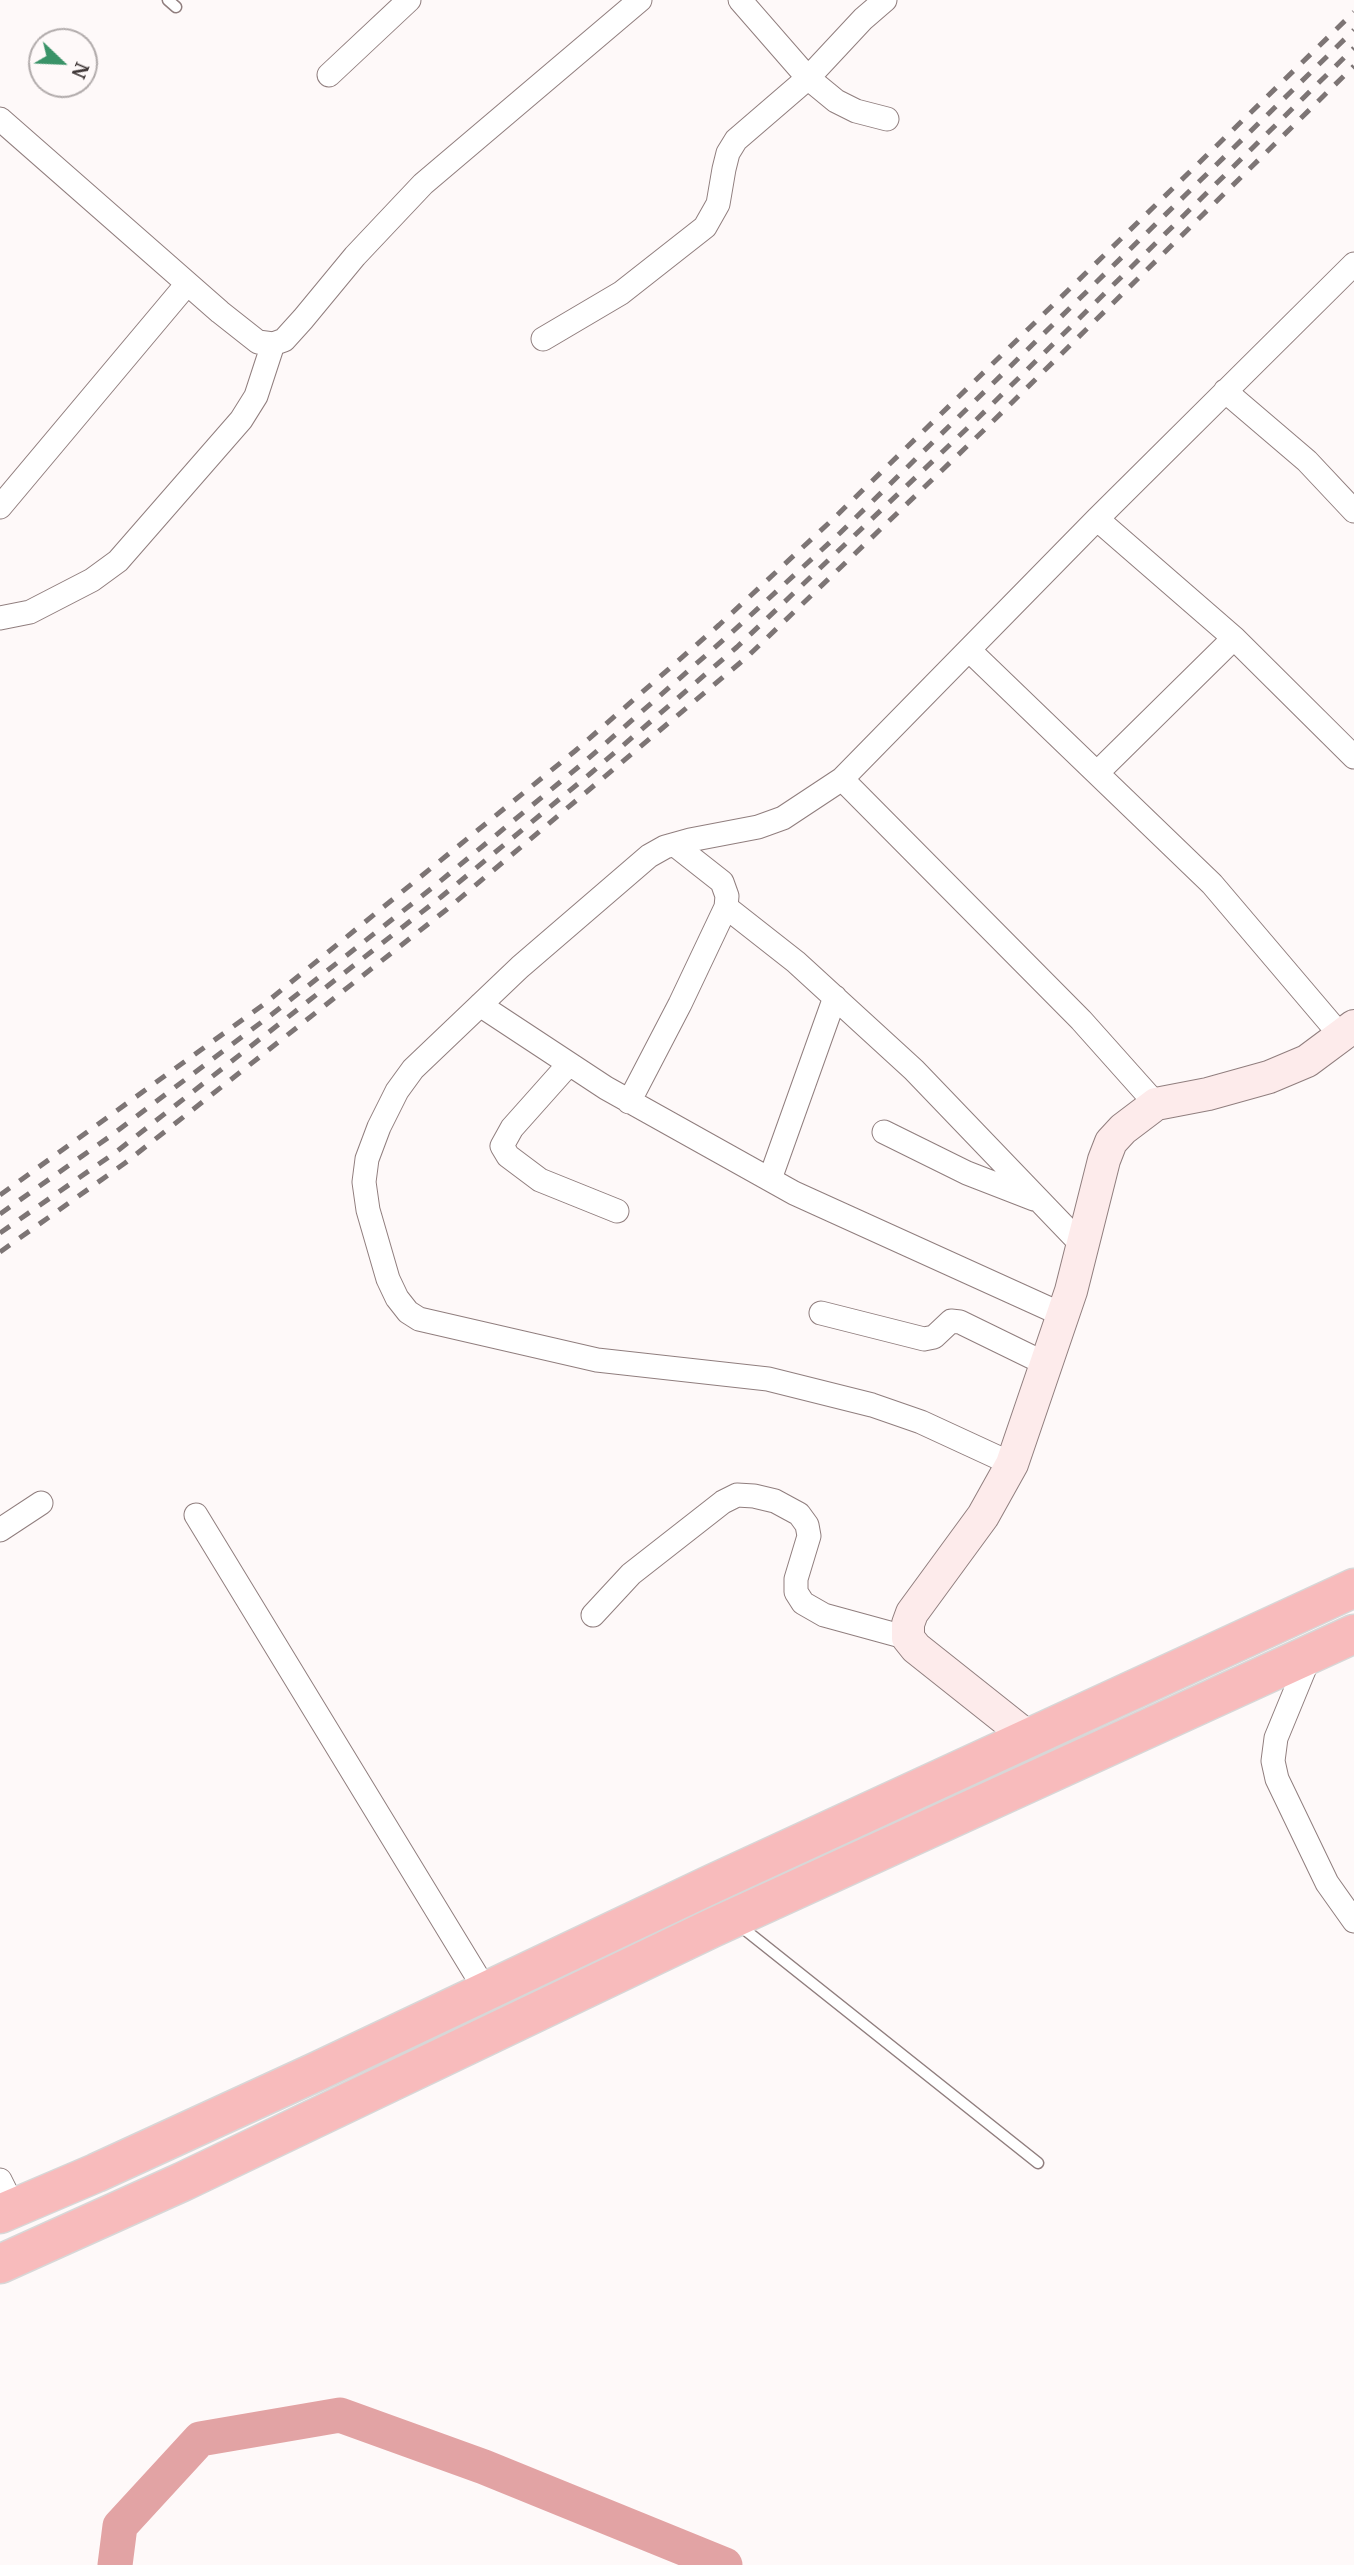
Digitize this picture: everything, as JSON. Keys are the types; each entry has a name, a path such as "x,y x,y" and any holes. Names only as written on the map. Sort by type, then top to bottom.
{"highway":[{"path":"5,2201 225,2115 1028,1737 1354,1588"},
{"path":"0,2264 195,2177 731,1919 1354,1634"}],"street":[{"path":"329,75 409,0"},
{"path":"0,119 187,284 258,342 273,344 284,340 355,256 423,184 640,0"},
{"path":"740,0 808,78 836,102 856,111 887,118"},
{"path":"543,339 621,293 705,227 718,204 723,169 728,153 736,141 808,78 863,19 886,0"},
{"path":"1012,1464 921,1422 872,1405 768,1379 597,1360 437,1325 408,1312 397,1298 388,1279 368,1210 364,1182 367,1159 397,1091 413,1069 520,967 649,856 675,845 758,827 783,818 842,779 1097,519 1354,264"},
{"path":"0,507 187,284"},
{"path":"0,618 30,612 92,580 118,561 241,421 256,396 273,344"},
{"path":"1225,391 1307,461 1354,511"},
{"path":"1097,519 1234,638 1354,757"},
{"path":"1097,772 1234,638"},
{"path":"908,1638 908,1624 912,1613 983,1516 1012,1464 1063,1315 1111,1142 1122,1129 1156,1104 1208,1094 1269,1077 1307,1060 1348,1031 1212,884 969,650"},
{"path":"842,779 1081,1020 1156,1104"},
{"path":"629,1102 726,907 727,896 722,882 675,845"},
{"path":"726,907 796,962 914,1070 1083,1246"},
{"path":"771,1179 835,997"},
{"path":"480,1005 629,1102 794,1193 1063,1315"},
{"path":"569,1064 512,1128 504,1138 502,1146 508,1156 540,1180 617,1211"},
{"path":"884,1132 967,1173 1040,1201"},
{"path":"821,1313 924,1339 934,1337 951,1321 960,1322 1046,1364"},
{"path":"593,1615 631,1574 723,1502 737,1495 754,1496 775,1502 799,1514 807,1525 809,1536 796,1579 796,1592 803,1603 824,1615 908,1638 916,1648 1028,1737"},
{"path":"0,1530 41,1503"},
{"path":"196,1515 486,1991"},
{"path":"1311,1653 1276,1738 1273,1760 1278,1779 1327,1883 1354,1921"}],"lane":[{"path":"731,1919 1038,2163"}],"waterway":[{"path":"115,2565 120,2526 200,2439 340,2415 484,2467 725,2565"}],"railway":[{"path":"0,1195 263,1005 575,751 719,625 831,521 1354,12"},
{"path":"0,1214 109,1137 271,1015 432,888 582,764 840,533 1354,30"},
{"path":"0,1233 116,1152 441,897 737,647 977,419 1354,48"},
{"path":"0,1252 125,1163 446,910 747,657 983,431 1354,66"}]}
